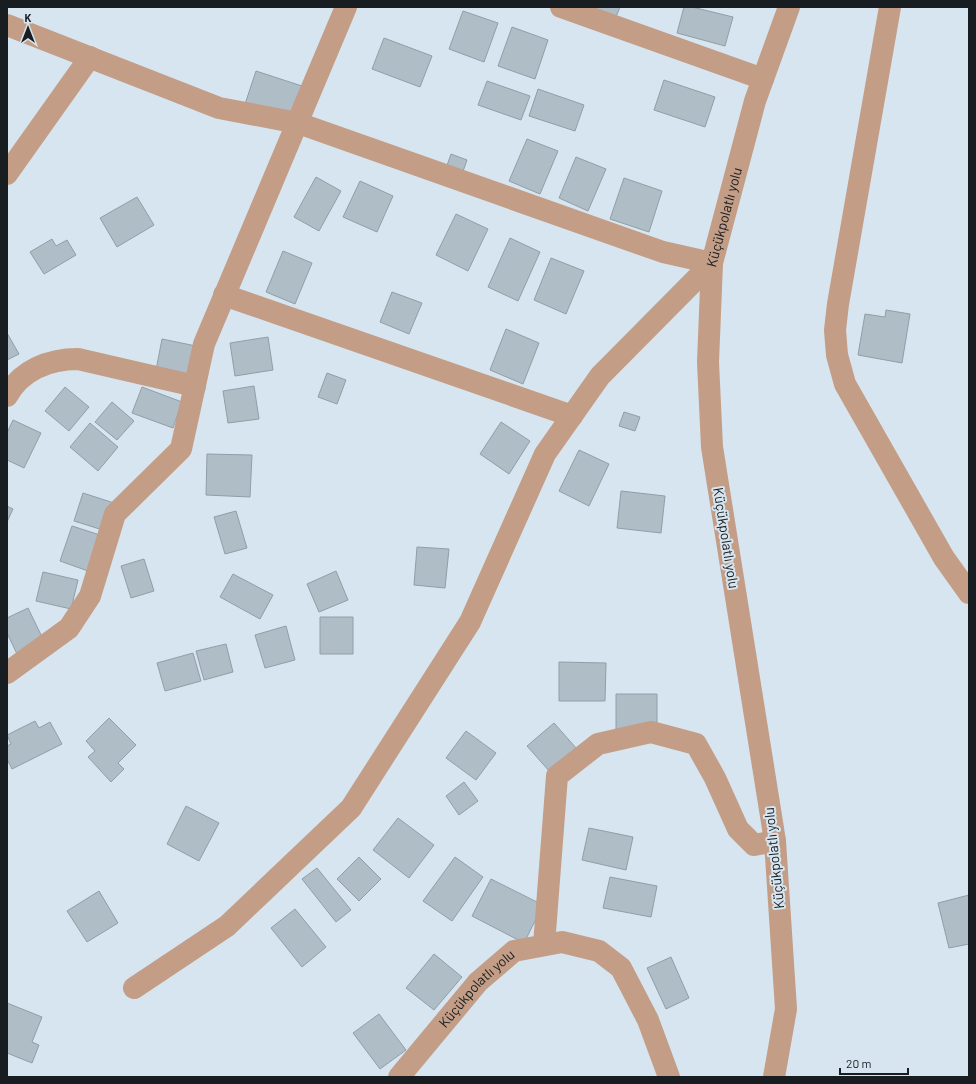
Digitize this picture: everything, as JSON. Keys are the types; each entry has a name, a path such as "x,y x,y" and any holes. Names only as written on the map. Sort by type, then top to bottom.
{"street":[{"path":"7,673 69,628 90,596 115,514 181,449 204,344 346,7"},
{"path":"561,7 763,79"},
{"name":"Küçükpolatlı yolu","path":"774,1077 786,1009 775,841 712,447 708,362 712,263 755,102 789,7"},
{"path":"890,7 838,304 835,330 837,355 845,384 944,558 969,593"},
{"path":"7,25 219,108 298,123 663,252 712,263"},
{"path":"7,174 90,57"},
{"path":"134,988 227,926 351,808 470,622 545,454 600,376 712,263"},
{"path":"224,295 572,416"},
{"path":"7,396 11,388 31,371 43,365 66,359 78,359 195,386"},
{"path":"544,946 557,776 598,744 651,732 696,744 715,778 738,829 754,845 775,841"},
{"name":"Küçükpolatlı yolu","path":"399,1077 478,982 514,951 562,942 599,951 621,968 648,1020 670,1077"}],"building":[{"path":"586,7 620,7 614,22"},
{"path":"684,7 692,7 733,17 725,46 677,33"},
{"path":"463,11 498,23 484,62 449,49"},
{"path":"512,27 548,40 535,79 498,66"},
{"path":"384,38 432,56 420,87 372,69"},
{"path":"256,71 302,86 291,119 245,104"},
{"path":"664,80 715,97 705,127 654,110"},
{"path":"487,81 530,96 521,120 478,105"},
{"path":"538,89 584,105 575,131 529,116"},
{"path":"527,139 558,151 540,194 509,181"},
{"path":"451,154 467,160 461,177 445,171"},
{"path":"576,157 606,169 588,211 559,198"},
{"path":"316,177 341,191 319,231 294,217"},
{"path":"624,178 662,191 649,232 610,219"},
{"path":"360,181 393,196 377,232 343,217"},
{"path":"137,197 154,225 117,247 100,218"},
{"path":"456,214 488,229 468,271 436,255"},
{"path":"510,238 540,252 518,301 488,287"},
{"path":"52,239 56,246 67,240 76,255 44,274 30,252"},
{"path":"283,251 312,263 295,304 266,292"},
{"path":"551,258 584,271 566,314 534,300"},
{"path":"392,292 422,303 409,334 380,322"},
{"path":"886,310 910,314 902,363 858,355 865,314 885,317"},
{"path":"506,329 539,343 523,384 490,370"},
{"path":"7,333 19,354 7,360"},
{"path":"268,337 273,370 235,376 230,343"},
{"path":"162,339 196,346 189,377 156,370"},
{"path":"327,373 346,380 337,404 318,397"},
{"path":"254,386 259,419 228,423 223,391"},
{"path":"65,387 89,407 69,431 45,411"},
{"path":"142,387 182,402 173,428 132,413"},
{"path":"112,402 134,421 117,440 95,422"},
{"path":"624,412 640,417 635,431 619,426"},
{"path":"13,420 41,433 24,468 7,460 7,433"},
{"path":"501,422 530,441 509,474 480,454"},
{"path":"90,423 118,447 98,471 70,447"},
{"path":"579,450 609,464 589,506 559,491"},
{"path":"207,454 252,455 250,497 206,495"},
{"path":"621,491 665,496 661,533 617,528"},
{"path":"83,493 114,503 106,531 74,521"},
{"path":"7,506 13,509 7,522"},
{"path":"236,511 247,548 225,554 214,517"},
{"path":"72,526 100,535 88,571 60,561"},
{"path":"417,547 449,549 445,588 414,585"},
{"path":"144,559 154,591 131,598 121,566"},
{"path":"336,571 348,600 319,612 307,584"},
{"path":"43,572 78,580 71,609 36,601"},
{"path":"233,574 273,595 260,619 220,597"},
{"path":"28,608 44,641 17,654 7,633 7,618"},
{"path":"320,617 353,617 353,654 320,654"},
{"path":"286,626 295,660 265,668 255,635"},
{"path":"226,644 233,672 204,680 196,651"},
{"path":"193,653 201,681 165,691 157,663"},
{"path":"559,662 606,663 605,701 559,701"},
{"path":"616,694 657,694 657,729 616,729"},
{"path":"109,718 136,745 118,763 124,769 111,782 88,757 95,751 86,741"},
{"path":"35,721 39,728 50,722 62,744 12,769 7,759 7,746 11,744 7,735"},
{"path":"554,723 576,748 550,772 527,746"},
{"path":"466,731 496,753 476,780 446,758"},
{"path":"464,782 478,801 459,815 446,796"},
{"path":"186,806 219,823 199,861 167,844"},
{"path":"398,818 434,845 409,878 373,850"},
{"path":"589,828 633,837 626,870 582,860"},
{"path":"359,857 381,879 359,901 337,879"},
{"path":"455,857 483,877 452,921 423,901"},
{"path":"317,868 351,910 336,922 302,879"},
{"path":"610,877 657,886 651,917 603,908"},
{"path":"491,879 543,905 524,943 472,916"},
{"path":"99,891 118,923 87,942 67,911"},
{"path":"969,895 969,944 949,948 938,903"},
{"path":"295,909 326,947 302,967 271,928"},
{"path":"434,954 462,977 434,1010 406,988"},
{"path":"671,957 689,998 666,1009 647,968"},
{"path":"7,1003 42,1017 32,1042 39,1045 32,1063 7,1053"},
{"path":"379,1014 406,1050 380,1069 353,1033"}]}
